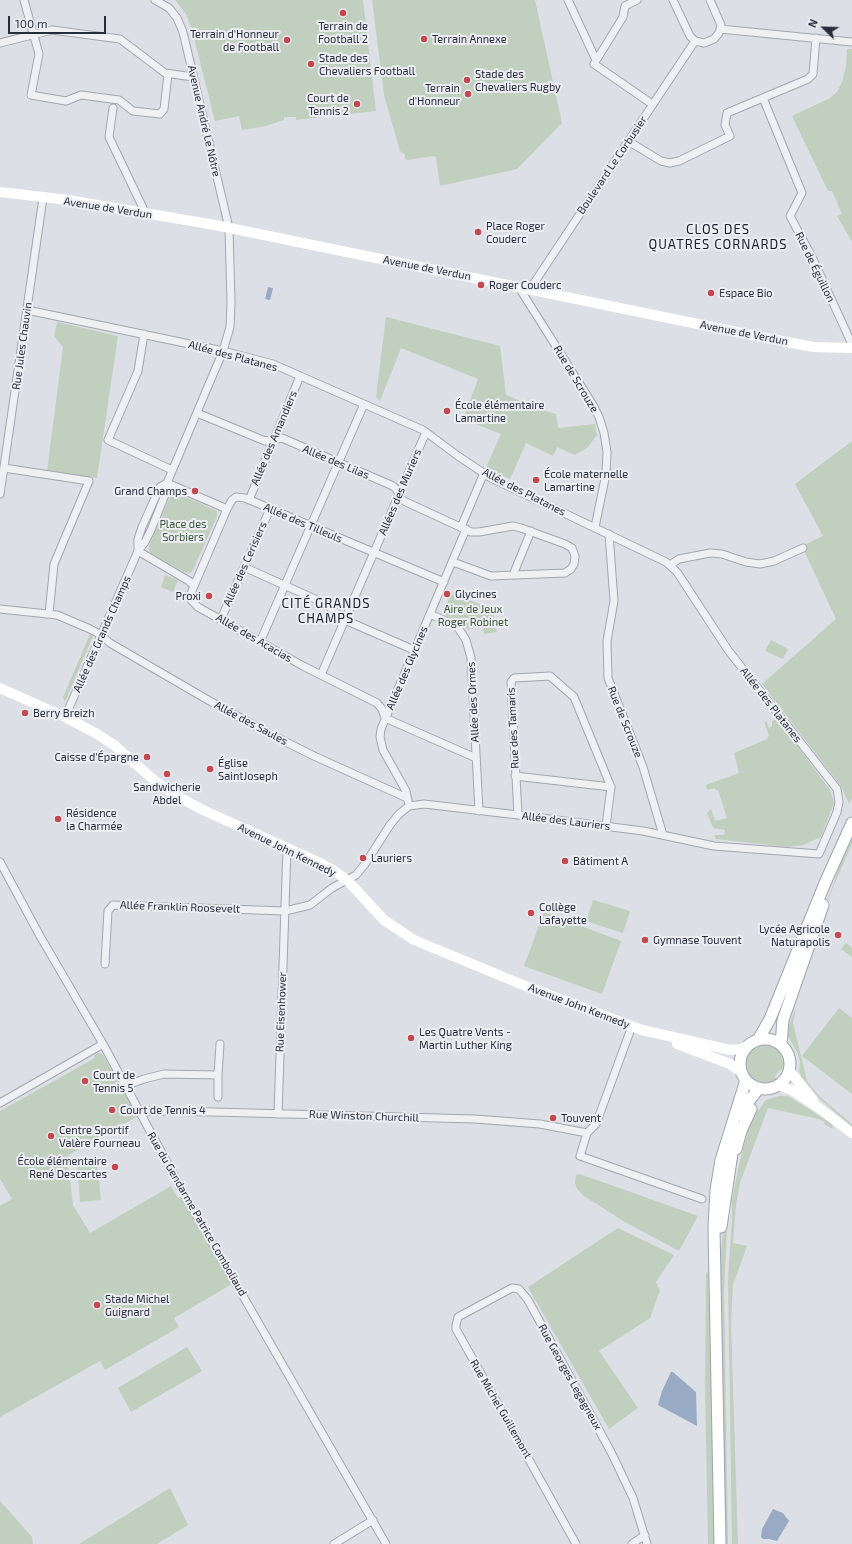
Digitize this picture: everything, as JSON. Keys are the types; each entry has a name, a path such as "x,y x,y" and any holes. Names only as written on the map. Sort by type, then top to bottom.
{"main road":[{"name":"Avenue de Verdun","path":"0,192 68,200 230,228 777,340 820,347 852,348"},
{"name":"Avenue John Kennedy","path":"0,688 65,717 97,734 114,745 154,780 175,795 203,810 316,861 347,880 384,920 414,940 528,987 727,1062 744,1076"},
{"path":"852,823 822,890 770,1019 757,1041 744,1051 740,1066 744,1076 752,1085 763,1088 778,1085 792,1090 852,1133"},
{"path":"781,1044 783,1020 838,856"},
{"name":"Avenue John Kennedy","path":"637,1028 730,1050 740,1049 757,1041"},
{"path":"757,1041 776,1041 781,1044 789,1056 789,1070 787,1076 778,1085"},
{"path":"789,1070 819,1108"},
{"path":"720,1544 714,1228 716,1190 721,1160 744,1076"},
{"path":"715,1290 722,1216 727,1182 741,1131 752,1106 763,1088"}],"street":[{"path":"24,0 39,54 31,95 66,101 81,95 119,100 133,111 160,114 164,109 168,74"},
{"name":"Avenue André Le Nôtre","path":"155,0 163,4 177,18 182,32 230,228"},
{"path":"568,0 596,60"},
{"path":"637,0 625,6 623,17 594,64 652,104"},
{"path":"673,0 690,36 699,43 711,41 717,36 720,29 720,22 710,0"},
{"path":"720,29 852,42"},
{"path":"0,44 52,30 120,39 165,73 193,78"},
{"path":"628,141 661,161 670,164 730,136 725,125 728,113 808,79 813,74 816,38"},
{"name":"Boulevard Le Corbusier","path":"529,289 695,41"},
{"name":"Rue de Éguillon","path":"763,98 802,193 790,216 812,258 850,340 852,348"},
{"path":"113,108 109,137 143,208 143,213"},
{"name":"Rue Jules Chauvin","path":"0,494 43,198"},
{"name":"Allée des Grands Champs","path":"65,717 138,551 138,539 160,486 167,484 223,351 230,327 230,228"},
{"name":"Rue de Scrouze","path":"518,286 593,404 599,417 604,433 607,452 606,474 595,527"},
{"name":"Allée des Platanes","path":"27,310 223,351 273,364 426,432 491,478 595,527 670,565 677,572 728,650 837,789 839,802 819,854"},
{"path":"144,334 138,371 108,440 172,470"},
{"name":"Allée des Amandiers","path":"248,500 300,376"},
{"path":"260,642 364,404"},
{"name":"Allée des Lilas","path":"197,413 265,442 282,438 338,462 393,486 397,490 399,496 406,502 464,528 479,532 513,526 565,544 572,548 574,564 571,569 565,573 513,576"},
{"name":"Allées des Muriers","path":"321,675 426,432"},
{"path":"4,468 89,481 54,564 49,614"},
{"name":"Allée des Glycines","path":"409,806 406,791 383,750 380,737 385,718 453,562 484,473"},
{"path":"138,551 189,581 194,586 227,509 167,484"},
{"name":"Allée des Tilleuls","path":"227,509 232,500 236,497 248,500 444,582"},
{"name":"Allée des Cerisiers","path":"221,620 270,509"},
{"path":"453,562 491,576 513,576 531,532"},
{"name":"Rue de Scrouze","path":"609,534 614,601 607,641 608,678 643,767 663,835"},
{"path":"670,565 679,559 710,553 722,554 746,562 760,564 774,561 803,548"},
{"path":"244,567 326,604 345,620 414,650"},
{"name":"Allée des Acacias","path":"194,586 190,596 191,600 198,607 321,675 377,703 382,709 385,718"},
{"name":"Allée des Saules","path":"0,609 58,615 101,635 110,643 268,733 314,756 407,798"},
{"name":"Allée des Ormes","path":"430,614 457,626 466,640 471,658 479,811"},
{"name":"Rue des Tamaris","path":"518,815 511,682 514,678 550,676 574,697 611,787 606,826"},
{"path":"385,718 476,758"},
{"path":"515,776 611,787"},
{"name":"Allée des Lauriers","path":"409,806 424,804 606,826 663,835 714,846 819,854"},
{"path":"285,911 310,905 332,888 356,875 365,864 390,825 399,814 409,806"},
{"name":"Rue Eisenhower","path":"278,1114 288,848"},
{"name":"Rue du Gendarme Patrice Comboliaud","path":"0,862 103,1044 183,1192 386,1544"},
{"name":"Allée Franklin Roosevelt","path":"105,964 108,910 113,904 285,911"},
{"path":"637,1028 596,1124 587,1133 580,1156 702,1199"},
{"path":"0,1103 103,1044"},
{"path":"218,1097 220,1044"},
{"path":"126,1086 144,1079 164,1074 218,1075"},
{"name":"Rue Winston Churchill","path":"141,1114 148,1111 512,1121 540,1124 587,1133"},
{"name":"Rue Georges Legagneux","path":"483,1303 512,1288 519,1290 528,1300 611,1452 636,1504 645,1535"},
{"name":"Rue Michel Guillemont","path":"483,1303 458,1317 456,1329 576,1544"},
{"path":"334,1544 373,1520"},
{"path":"632,1544 645,1535 647,1544"}],"green space":[{"name":"Stade des Chevaliers Football","path":"175,0 363,0 376,111 296,120 296,117 284,117 284,120 266,126 242,130 239,116 215,121 192,30 186,14"},
{"name":"Stade des Chevaliers Rugby","path":"372,0 535,0 562,123 517,169 440,186 436,157 434,156 407,160 405,159 405,155 400,151 384,95"},
{"path":"847,49 852,49 852,242 837,216 842,214 832,191 828,191 792,116 830,98 837,92 842,82 846,66"},
{"path":"386,317 500,346 506,395 541,410 556,414 558,428 595,424 597,435 587,448 575,455 557,447 553,456 526,443 510,479 486,468 501,434 463,419 478,379 401,348 380,401 376,397"},
{"path":"57,322 118,336 97,478 47,471 63,347 54,336"},
{"path":"852,441 852,798 849,804 841,786 762,684 836,619 802,546 823,536 795,484"},
{"name":"Place des Sorbiers","path":"173,493 177,493 217,511 217,516 193,570 190,573 184,572 150,553 149,550 149,546"},
{"path":"165,575 178,580 173,592 161,587"},
{"name":"Aire de Jeux Roger Robinet","path":"452,592 492,610 497,632 484,634 483,628 467,629 461,622 445,615 443,612"},
{"path":"90,634 93,636 65,702 63,697"},
{"path":"771,640 788,649 783,659 765,651"},
{"path":"776,719 779,725 781,725 830,790 834,803 821,837 803,845 788,847 716,839 714,835 724,835 725,830 713,828 707,813 711,809 715,821 727,818 718,790 715,788 707,790 706,785 739,773 734,753 767,739 769,736 765,722 767,722 769,728 772,726 772,721"},
{"path":"852,837 852,844 833,887 818,928 843,856"},
{"path":"593,900 630,911 623,933 586,921"},
{"path":"544,912 621,941 602,994 524,966"},
{"path":"846,943 852,948 852,957 841,949"},
{"path":"796,1007 793,1023 807,1081 819,1096 852,1124 852,1127 819,1098 801,1076 799,1071 800,1062 798,1054 788,1036 789,1026"},
{"path":"839,1008 852,1018 852,1094 802,1056"},
{"path":"763,1044 772,1046 780,1051 784,1064 783,1070 780,1070 775,1076 776,1080 766,1083 755,1080 748,1073 746,1067 747,1057 750,1052 754,1048"},
{"name":"Stade Michel Guignard","path":"98,1053 103,1055 138,1116 67,1156 73,1205 90,1233 171,1186 178,1198 183,1196 232,1284 174,1318 179,1327 105,1370 100,1361 0,1417 0,1206 12,1199 0,1179 0,1111 95,1058 94,1056"},
{"path":"779,1096 788,1096 793,1099 832,1124 833,1129 819,1119 768,1108 740,1183 736,1205 733,1243 747,1246 733,1285 731,1322 738,1544 732,1544 728,1279 730,1279 728,1278 732,1200 750,1123 766,1100"},
{"path":"97,1162 101,1200 80,1202 77,1163"},
{"path":"580,1174 698,1216 679,1251 625,1222 584,1196 577,1189 575,1183 576,1175"},
{"path":"728,1210 724,1291 728,1544 724,1544 720,1260 723,1232"},
{"path":"618,1228 674,1255 656,1282 660,1290 650,1318 599,1351 638,1408 609,1429 528,1287"},
{"path":"709,1272 711,1281 715,1544 708,1544 705,1387 706,1273"},
{"path":"187,1347 202,1371 131,1412 118,1388"},
{"path":"170,1488 188,1525 157,1544 79,1544"},
{"path":"0,1501 32,1537 33,1544 0,1544"}],"water":[{"path":"268,287 273,288 270,300 265,299"},
{"path":"671,1372 673,1372 696,1392 697,1426 658,1405 662,1391"},
{"path":"773,1509 783,1513 789,1521 777,1541 763,1539 761,1537 762,1529"}],"place":[{"name":"Terrain de Football 2","path":"343,13"},
{"name":"Terrain Annexe","path":"424,39"},
{"name":"Terrain d'Honneur de Football","path":"287,40"},
{"name":"Stade des Chevaliers Football","path":"311,64"},
{"name":"Stade des Chevaliers Rugby","path":"467,80"},
{"name":"Terrain d'Honneur","path":"468,94"},
{"name":"Court de Tennis 2","path":"357,104"},
{"name":"Place Roger Couderc","path":"478,232"},
{"name":"Roger Couderc","path":"481,285"},
{"name":"Espace Bio","path":"711,293"},
{"name":"École élémentaire Lamartine","path":"447,411"},
{"name":"École maternelle Lamartine","path":"536,480"},
{"name":"Grand Champs","path":"195,491"},
{"name":"Glycines","path":"447,594"},
{"name":"Proxi","path":"209,596"},
{"name":"Berry Breizh","path":"25,713"},
{"name":"Caisse d'Épargne","path":"147,757"},
{"name":"Église SaintJoseph","path":"210,769"},
{"name":"Sandwicherie Abdel","path":"167,774"},
{"name":"Résidence la Charmée","path":"58,819"},
{"name":"Lauriers","path":"363,858"},
{"name":"Bâtiment A","path":"565,861"},
{"name":"Collège Lafayette","path":"531,913"},
{"name":"Lycée Agricole Naturapolis","path":"838,935"},
{"name":"Gymnase Touvent","path":"645,940"},
{"name":"Les Quatre Vents - Martin Luther King","path":"411,1038"},
{"name":"Court de Tennis 5","path":"85,1081"},
{"name":"Court de Tennis 4","path":"112,1110"},
{"name":"Touvent","path":"553,1118"},
{"name":"Centre Sportif Valère Fourneau","path":"51,1136"},
{"name":"École élémentaire René Descartes","path":"115,1167"},
{"name":"Stade Michel Guignard","path":"97,1305"}],"district":[{"name":"CLOS DES QUATRES CORNARDS","path":"718,238"},
{"name":"CITÉ GRANDS CHAMPS","path":"326,612"}]}
